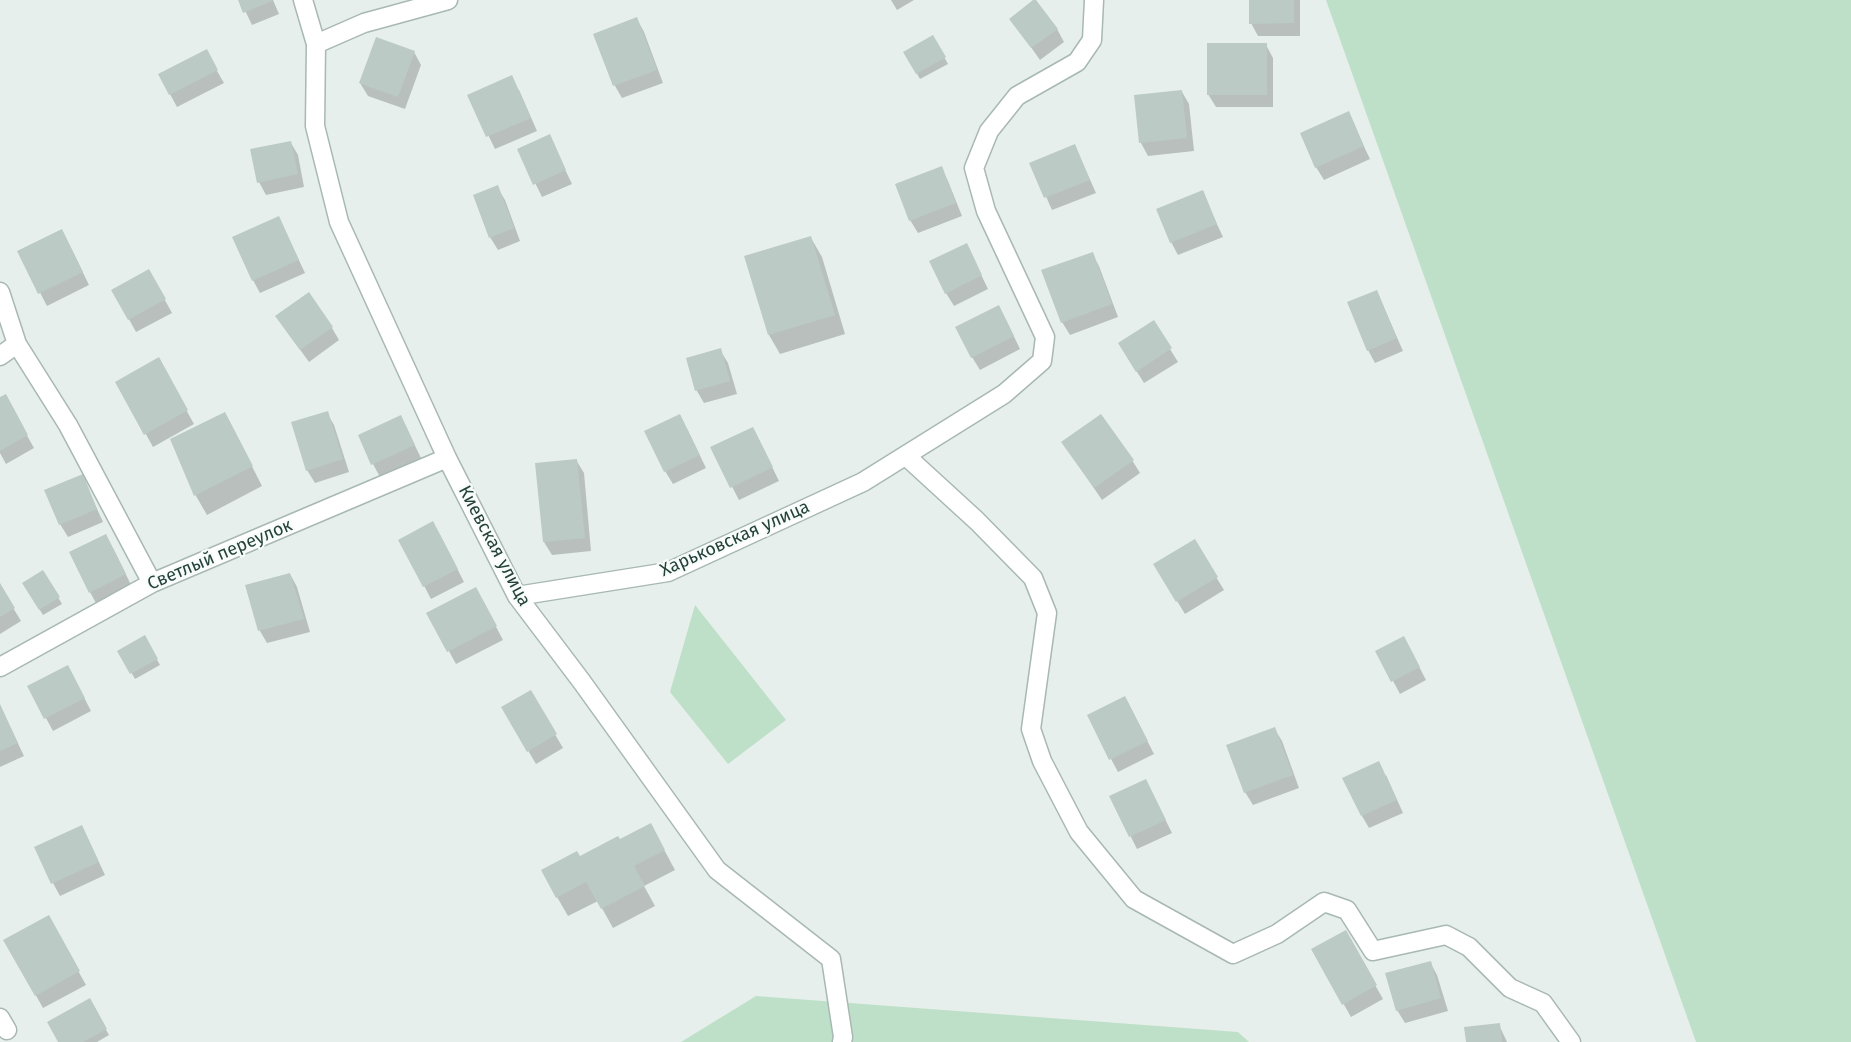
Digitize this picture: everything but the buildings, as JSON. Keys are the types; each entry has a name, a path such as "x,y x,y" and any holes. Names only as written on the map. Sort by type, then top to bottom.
{"street":[{"name":"Киевская улица","path":"303,0 316,44 315,126 339,222 447,458 517,596 717,870 831,959 842,1042"},
{"path":"316,44 364,23 448,0"},
{"name":"Харьковская улица","path":"517,596 668,572 863,482 1004,394 1042,361 1046,337 986,211 974,168 989,131 1017,96 1077,62 1092,40 1094,0"},
{"path":"0,292 17,344 68,425 152,583"},
{"path":"0,356 17,344"},
{"path":"906,456 977,520 1033,578 1047,613 1031,729 1042,761 1079,832 1134,899 1233,954 1277,934 1324,902 1347,910 1373,951 1446,935 1469,947 1510,988 1543,1004 1571,1042"},
{"name":"Светлый переулок","path":"0,667 152,583 447,458"}],"green space":[{"path":"1326,0 1851,0 1851,1042 1696,1042"},
{"path":"695,605 786,720 728,764 670,692"},
{"path":"756,996 1238,1032 1249,1042 681,1042"}]}
